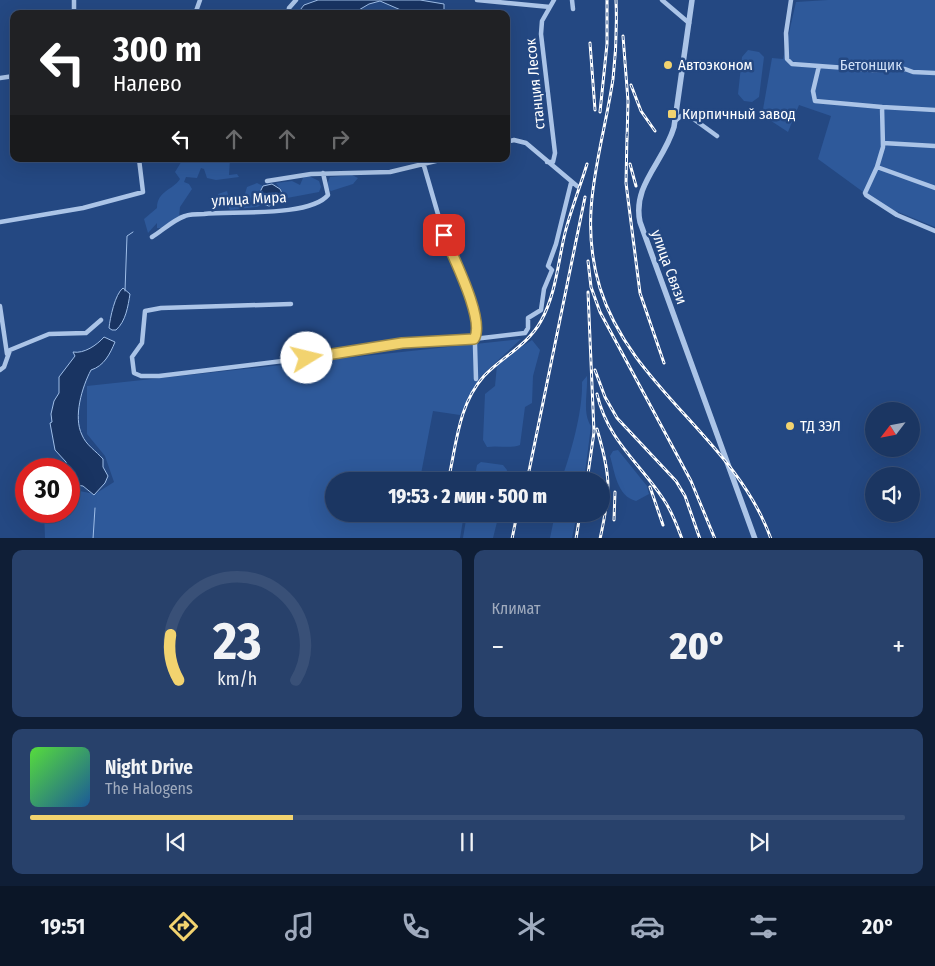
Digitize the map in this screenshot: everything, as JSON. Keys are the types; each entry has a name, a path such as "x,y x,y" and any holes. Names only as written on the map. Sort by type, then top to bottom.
{"street":[{"path":"289,10 296,0"},
{"path":"477,0 550,7"},
{"name":"станция Лесок","path":"547,162 553,162 555,153 541,34 542,21 554,0"},
{"path":"572,0 573,9"},
{"path":"662,0 688,23"},
{"name":"улица Связи","path":"692,0 671,139 640,193 637,208 646,239 755,538"},
{"path":"791,0 786,33 788,61 792,64 874,70 905,69 913,72 935,73"},
{"path":"819,66 813,91 815,101 935,110"},
{"path":"882,107 883,143 876,167 865,193 896,215 935,231"},
{"path":"675,121 682,116 688,115 718,136"},
{"path":"510,141 526,143 571,183 577,186"},
{"path":"883,143 935,146"},
{"path":"0,221 83,208 143,192 139,162"},
{"path":"423,162 444,235 474,312 476,326 474,339 476,379"},
{"name":"улица Мира","path":"267,181 323,173 390,172 434,162"},
{"path":"876,167 935,188"},
{"name":"улица Мира","path":"152,237 184,216 230,211 299,209 318,204 328,195 323,173"},
{"path":"291,304 161,308 145,311 142,343 132,357 134,373 141,376 159,376 307,358 402,343 474,339 525,333 528,328 528,318 541,310 544,289 552,270 548,266 556,244 571,183"},
{"path":"0,306 7,354 4,367 0,370"},
{"path":"7,354 16,347 49,334 86,333 101,320"}],"green space":[{"name":"Бетонщик","path":"828,0 935,0 935,227 881,205 818,159 831,116 799,105 788,132 762,115 772,58 783,59 796,2"},
{"path":"748,50 759,52 764,57 759,97 752,102 744,101 738,94 742,57"},
{"path":"181,162 230,162 229,175 237,174 239,177 216,180 207,178 204,169 201,168 197,178 186,177 184,182 189,184 192,189 180,207 179,217 163,228 157,228 157,223 148,233 144,219 157,208 162,194 180,179 175,172"},
{"path":"352,175 358,178 353,184 331,191 328,189 327,184 330,177"},
{"path":"309,176 319,181 321,187 319,192 287,198 276,183 292,181 300,185 303,178"},
{"path":"257,183 263,186 260,199 263,204 257,207 230,210 226,202 219,199 218,194 227,191 229,198 244,197 247,187"},
{"path":"521,339 481,376 460,415 433,411 421,472 325,472 325,522 463,522 460,538 45,538 44,523 80,523 80,491 95,494 114,482 105,456 87,434 87,386"},
{"path":"532,340 540,350 533,376 532,403 525,407 520,445 512,447 487,447 483,440 485,394 495,386 497,365 504,358"},
{"path":"587,376 586,409 591,426 585,472 564,472 581,406 582,382"},
{"path":"618,450 647,486 649,494 636,501 625,494 615,476 610,456 613,451"},
{"path":"481,462 503,465 507,472 476,472 477,465"},
{"path":"466,522 497,522 493,538 463,538"},
{"path":"553,522 575,522 572,538 550,538"}],"shaded area":[{"path":"318,0 420,0 444,4 444,10 401,10 380,1 369,4 359,10 300,10 304,5"},
{"path":"272,184 280,189 284,197 282,201 269,206 263,204 259,194 263,186"},
{"path":"123,288 130,294 127,308 119,326 116,330 112,330 109,328 115,301"},
{"path":"104,337 115,342 103,363 91,370 82,393 78,420 84,439 103,459 103,467 108,476 105,483 94,495 80,486 80,458 62,458 55,450 50,423 52,422 51,414 54,401 59,393 59,377 75,356 73,352 82,352 98,343"}],"waterway":[{"path":"125,291 127,236 133,232"},
{"path":"93,538 95,508"}],"railway":[{"path":"600,112 607,44 607,0"},
{"path":"616,0 616,40 613,79 598,158 591,209 594,261 600,288 615,323 635,355 658,385 710,442 734,472 755,504 771,538"},
{"path":"623,36 628,101 627,140"},
{"path":"590,43 595,110"},
{"path":"631,85 641,111 655,131"},
{"path":"627,134 626,183 640,293 664,363"},
{"path":"450,472 461,421 476,386 491,369 529,337 546,311 553,289 567,224 587,164"},
{"path":"630,164 636,186"},
{"path":"529,472 585,197"},
{"path":"588,261 591,287 600,312 691,481 715,538"},
{"path":"588,292 594,432 588,472"},
{"path":"595,370 605,397 617,418 676,481 685,496 700,538"},
{"path":"597,394 602,410 616,438 664,500 682,538"},
{"path":"597,429 605,459 608,483 608,495 600,538"},
{"path":"650,487 663,525"},
{"path":"614,520 615,492"},
{"path":"512,538 515,522"},
{"path":"576,538 579,522"}],"place":[{"name":"Автоэконом","path":"668,65"},
{"name":"Кирпичный завод","path":"672,114"},
{"name":"ТД ЗЭЛ","path":"790,426"}],"route":[{"path":"307,358 402,343 474,339 476,336 474,312 466,287 444,235"}]}
